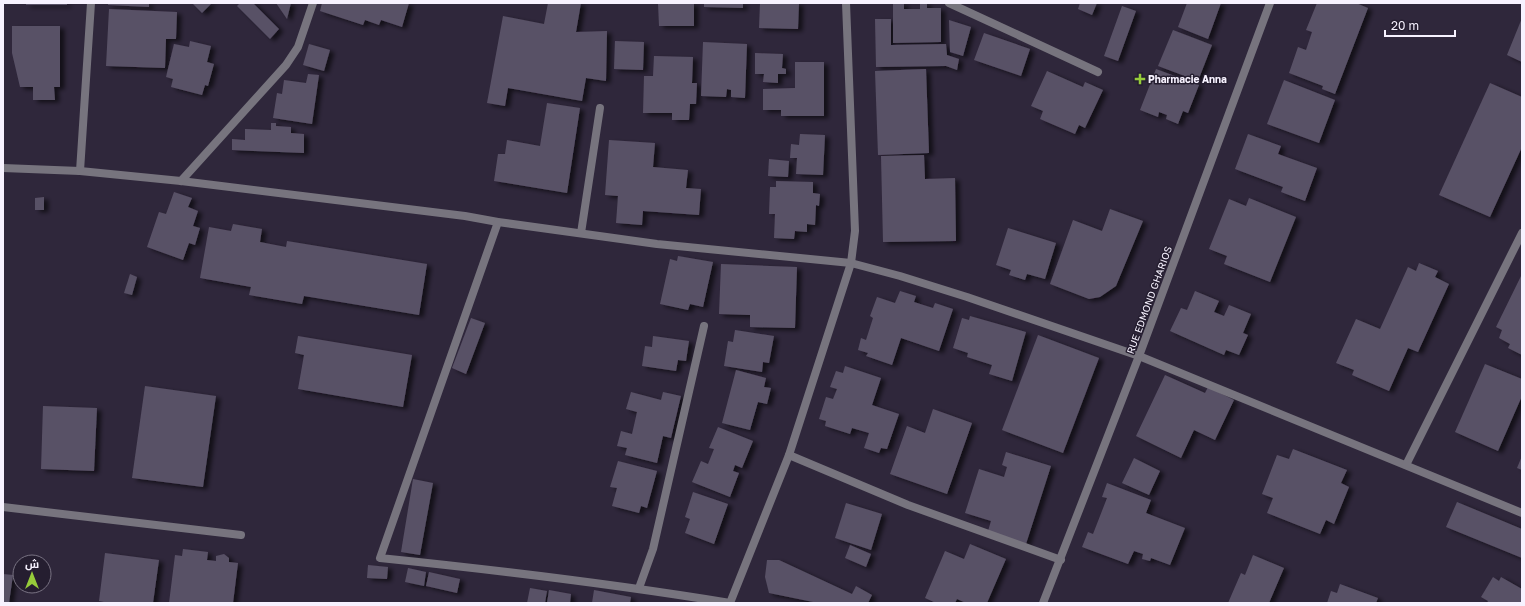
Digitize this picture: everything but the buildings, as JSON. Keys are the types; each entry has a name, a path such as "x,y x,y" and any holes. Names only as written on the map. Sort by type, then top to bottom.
{"street":[{"path":"80,171 91,3"},
{"path":"181,181 286,65 298,47 313,3"},
{"path":"498,222 380,558 471,567 639,588 731,603 790,454 851,262 855,231 846,3"},
{"path":"949,3 1098,72"},
{"name":"RUE EDMOND GHARIOS","path":"1043,603 1139,356 1270,3"},
{"path":"581,233 600,108"},
{"path":"3,168 80,171 181,181 464,216 657,244 851,262 967,297 1139,356 1522,513"},
{"path":"1406,466 1522,232"},
{"path":"639,588 653,549 704,326"},
{"path":"790,454 908,505 1061,560"},
{"path":"3,507 241,535"}],"place":[{"name":"Pharmacie Anna","path":"1140,79"}]}
